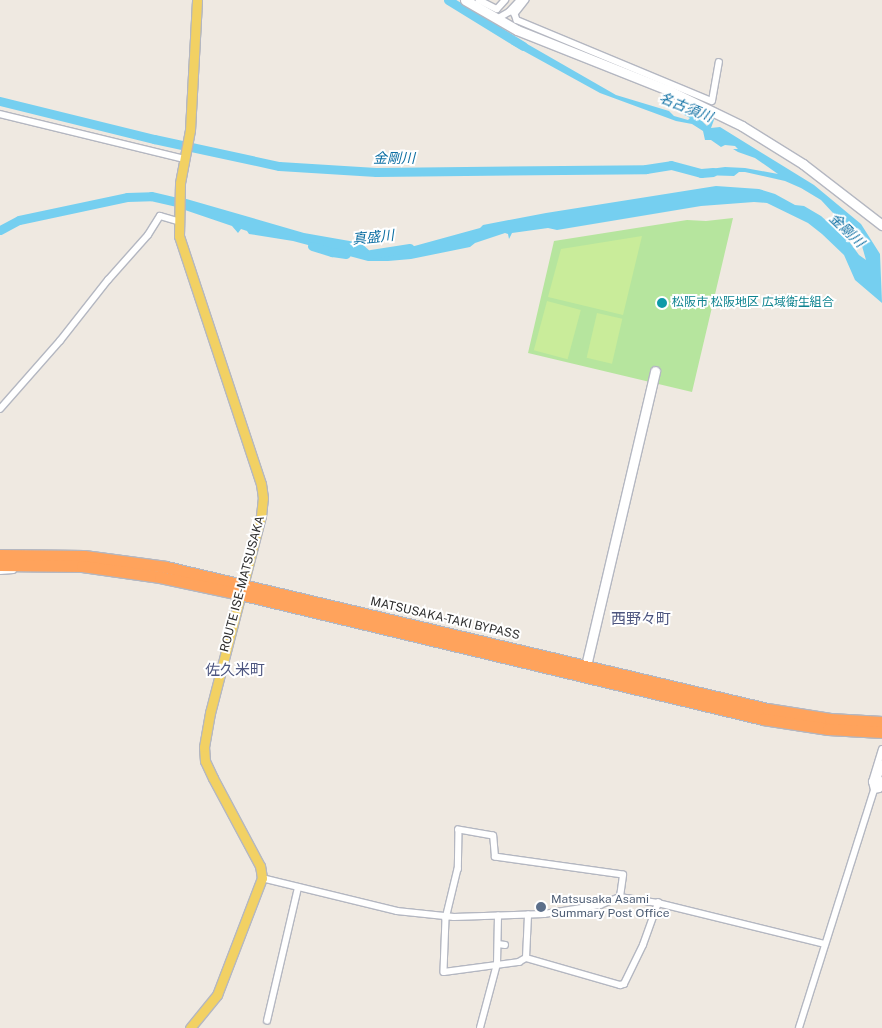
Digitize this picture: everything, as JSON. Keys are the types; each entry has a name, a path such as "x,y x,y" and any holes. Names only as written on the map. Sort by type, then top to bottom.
{"highway":[{"name":"MATSUSAKA-TAKI BYPASS","path":"0,555 84,556 166,568 242,590 585,671 767,709 830,719 882,722"},
{"name":"MATSUSAKA-TAKI BYPASS","path":"0,565 82,566 242,590"},
{"name":"MATSUSAKA-TAKI BYPASS","path":"585,671 763,719 828,729 882,732"}],"main road":[{"name":"ROUTE ISE-MATSUSAKA","path":"197,0 190,130 180,194 179,236 262,493 261,516 204,735 204,756 213,778 260,866 262,878"},
{"path":"465,0 517,30 632,74 707,107 742,126 803,164 882,225"},
{"path":"585,671 605,575 655,371"},
{"path":"190,1028 217,995 262,878"}],"street":[{"path":"479,0 497,9 505,0"},
{"path":"497,19 510,12 520,0"},
{"path":"526,0 515,14 517,20 712,101 719,63"},
{"path":"625,64 632,74 646,72"},
{"path":"0,114 184,159"},
{"path":"0,409 60,341 108,280 148,235 160,216 178,219"},
{"path":"0,571 21,569 125,575 134,573"},
{"path":"874,790 872,782 882,750"},
{"path":"799,1028 882,764"},
{"path":"874,790 879,789 882,780"},
{"path":"620,897 623,875 495,857 493,836 459,830 458,869 448,916 444,972 519,962 526,958 620,985 624,984 643,945 658,903"},
{"path":"262,878 397,911 448,916 528,915 600,905 620,897 658,903 825,944"},
{"path":"266,1021 298,888"},
{"path":"526,958 528,915"},
{"path":"480,1028 497,964 498,916"},
{"path":"498,944 506,945"}],"green space":[{"path":"733,218 692,392 528,353 554,241 687,220 706,221"},
{"path":"642,236 623,315 548,297 561,249"},
{"path":"547,301 581,310 568,359 534,350"},
{"path":"597,313 622,319 612,364 587,358"}],"water":[{"path":"515,37 616,95 669,111 674,116 688,120 690,118 679,112 683,111 699,118 707,126 715,117 711,128 720,127 814,185 861,224 880,254 882,303 855,280 844,255 822,234 808,223 767,203 754,202 701,206 557,230 548,228 512,233 509,239 508,234 505,233 475,243 470,247 411,259 388,261 368,261 293,241 249,234 241,229 238,233 232,226 182,209 183,198 304,233 361,243 371,252 389,253 480,228 483,225 546,213 716,186 759,189 775,194 795,205 804,206 821,216 848,240 859,255 866,260 862,246 847,228 821,200 801,188 785,181 745,172 739,172 734,176 701,175 702,170 725,167 745,168 778,174 755,158 733,149 738,149 735,146 725,145 721,147 711,140 705,140 703,131 692,124 676,121 600,93 511,44"}],"waterway":[{"name":"名古須川","path":"448,0 523,46"},
{"name":"金剛川","path":"0,101 154,139 279,166 376,172 646,169 671,165 701,173 713,172"},
{"name":"真盛川","path":"0,230 19,220 127,197 151,196 186,204"},
{"name":"真盛川","path":"312,246 346,254"},
{"name":"真盛川","path":"371,254 410,248"}],"place":[{"name":"松阪市 松阪地区 広域衛生組合","path":"662,303"},
{"name":"Matsusaka Asami Summary Post Office","path":"541,907"}],"district":[{"name":"西野々町","path":"641,619"},
{"name":"佐久米町","path":"235,670"}]}
